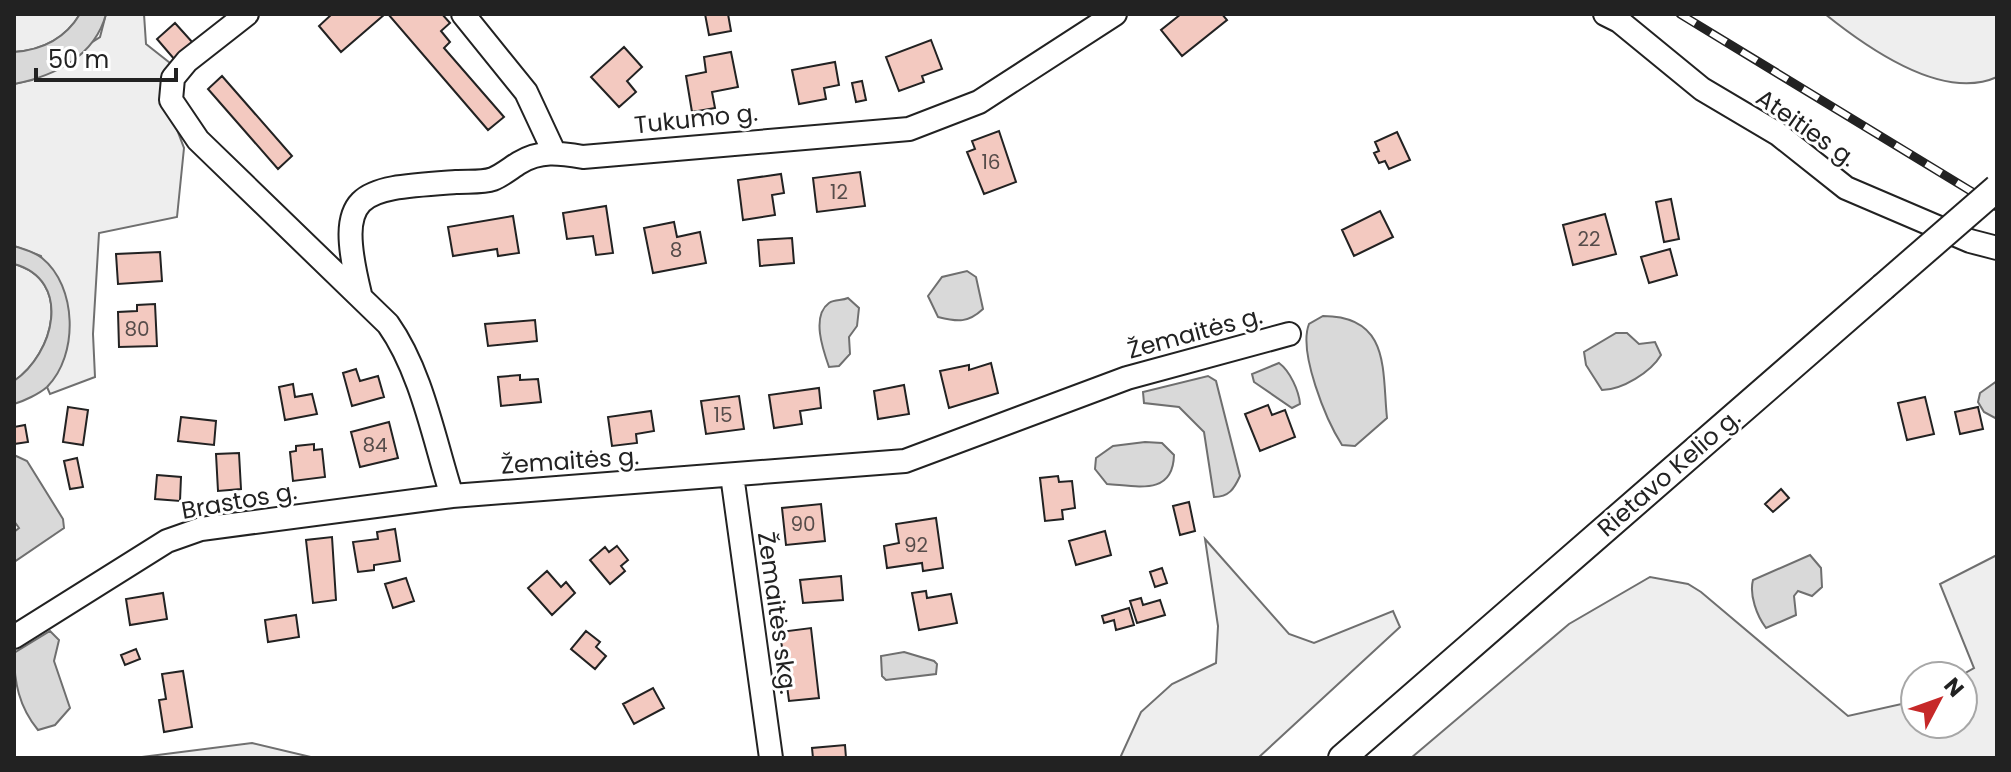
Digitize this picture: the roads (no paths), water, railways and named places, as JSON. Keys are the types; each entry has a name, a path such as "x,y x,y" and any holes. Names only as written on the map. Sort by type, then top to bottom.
{"main road":[{"name":"Rietavo Kelio g.","path":"1342,758 1997,188"}],"street":[{"path":"247,14 187,61 173,78 171,100 198,140 361,296 401,342 452,496"},
{"path":"463,14 526,92 554,152"},
{"name":"Tukumo g.","path":"361,296 349,248 351,222 364,197 387,187 492,180 530,156 554,152 583,157 909,129 979,102 1115,14"},
{"name":"Ateities g.","path":"1605,14 1619,21 1702,89 1778,134 1846,188 1970,241 1997,248"},
{"name":"Žemaitės g.","path":"452,496 905,461 1127,378 1289,334"},
{"name":"Žemaitės skg.","path":"732,475 771,758"},
{"name":"Brastos g.","path":"14,637 167,541 201,529 452,496"}],"railway":[{"path":"1680,14 1997,207"}]}
